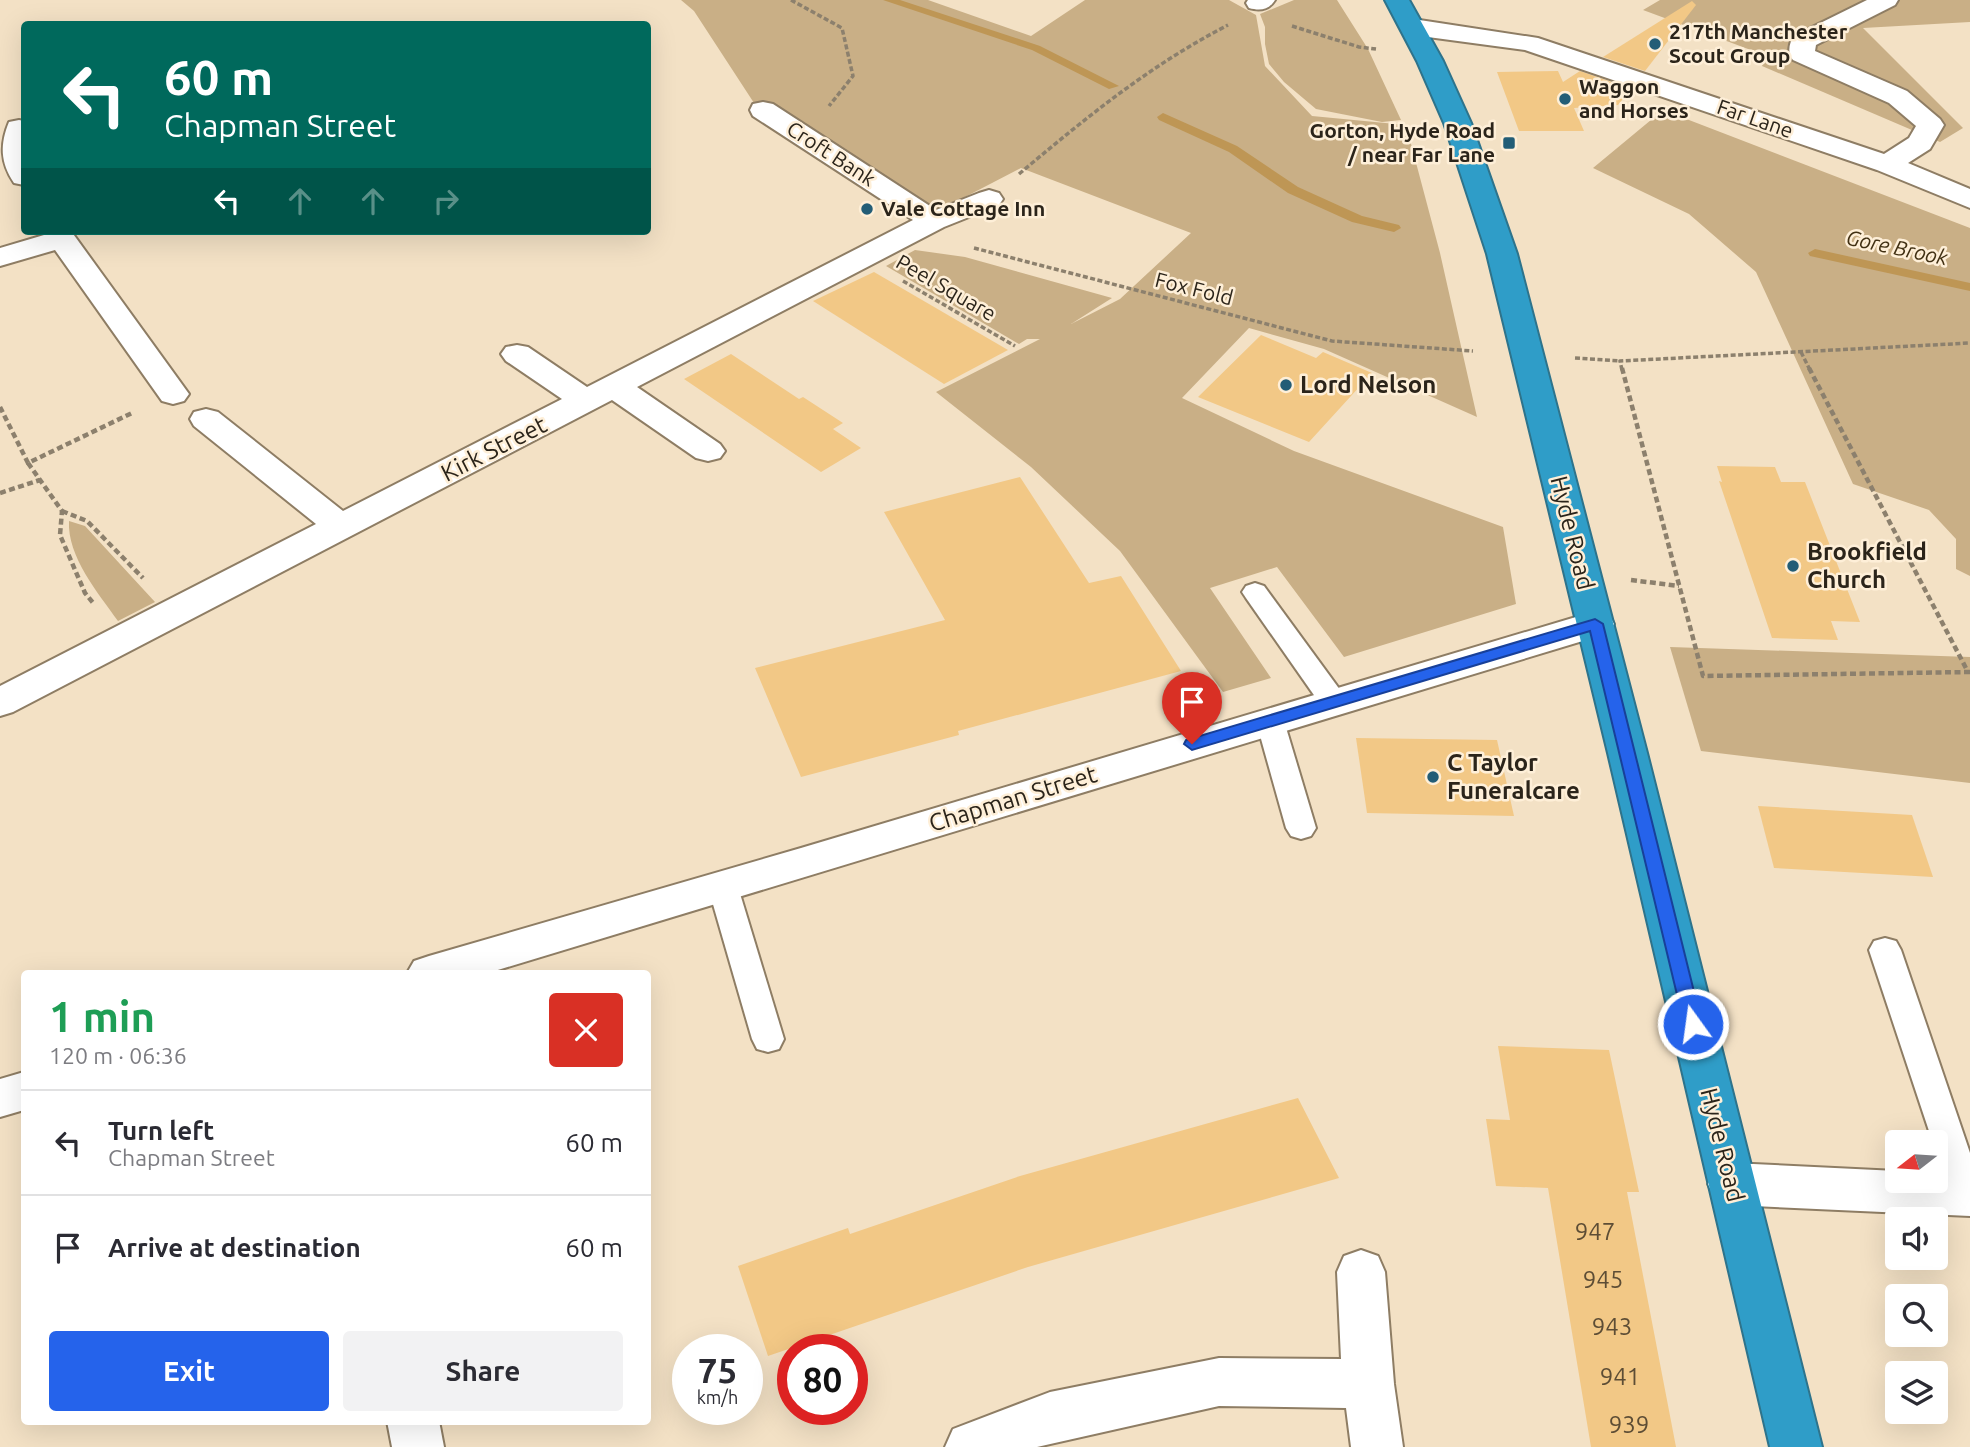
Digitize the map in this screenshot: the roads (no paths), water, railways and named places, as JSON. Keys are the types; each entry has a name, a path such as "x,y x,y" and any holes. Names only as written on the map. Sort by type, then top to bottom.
{"highway":[{"name":"Hyde Road","path":"1405,13 1453,110 1492,222 1595,624 1796,1447"}],"street":[{"path":"1886,0 1803,41 1802,55 1898,97 1930,125 1920,144 1887,164"},
{"name":"Far Lane","path":"1405,13 1529,43 1887,164 1970,199"},
{"name":"Croft Bank","path":"763,110 804,136 923,227"},
{"path":"19,128 7,147 21,172"},
{"name":"Kirk Street","path":"0,702 343,528 923,227 989,199"},
{"path":"0,257 58,235 173,394"},
{"path":"517,354 601,394 708,451"},
{"path":"206,419 343,528"},
{"name":"Chapman Street","path":"439,970 1595,624"},
{"path":"0,1098 21,1092"},
{"path":"1732,1184 1969,1195"},
{"path":"1361,1272 1368,1384 1377,1447"},
{"path":"971,1447 1051,1417 1219,1382 1368,1384"},
{"path":"414,1425 418,1447"}],"lane":[{"path":"1255,592 1333,701"},
{"path":"1270,720 1301,828"},
{"path":"723,887 768,1039"},
{"path":"1885,950 1969,1195"}],"waterway":[{"name":"Gore Brook","path":"889,0 1036,48 1113,86"},
{"name":"Gore Brook","path":"1163,117 1233,149 1293,190 1357,219 1394,228"},
{"name":"Gore Brook","path":"1815,253 1970,287"}],"place":[{"name":"217th Manchester Scout Group","path":"1655,44"},
{"name":"Waggon and Horses","path":"1565,99"},
{"name":"Gorton, Hyde Road / near Far Lane","path":"1509,143"},
{"name":"Vale Cottage Inn","path":"867,209"},
{"name":"Lord Nelson","path":"1286,385"},
{"name":"Brookfield Church","path":"1793,566"},
{"name":"C Taylor Funeralcare","path":"1433,777"}]}
